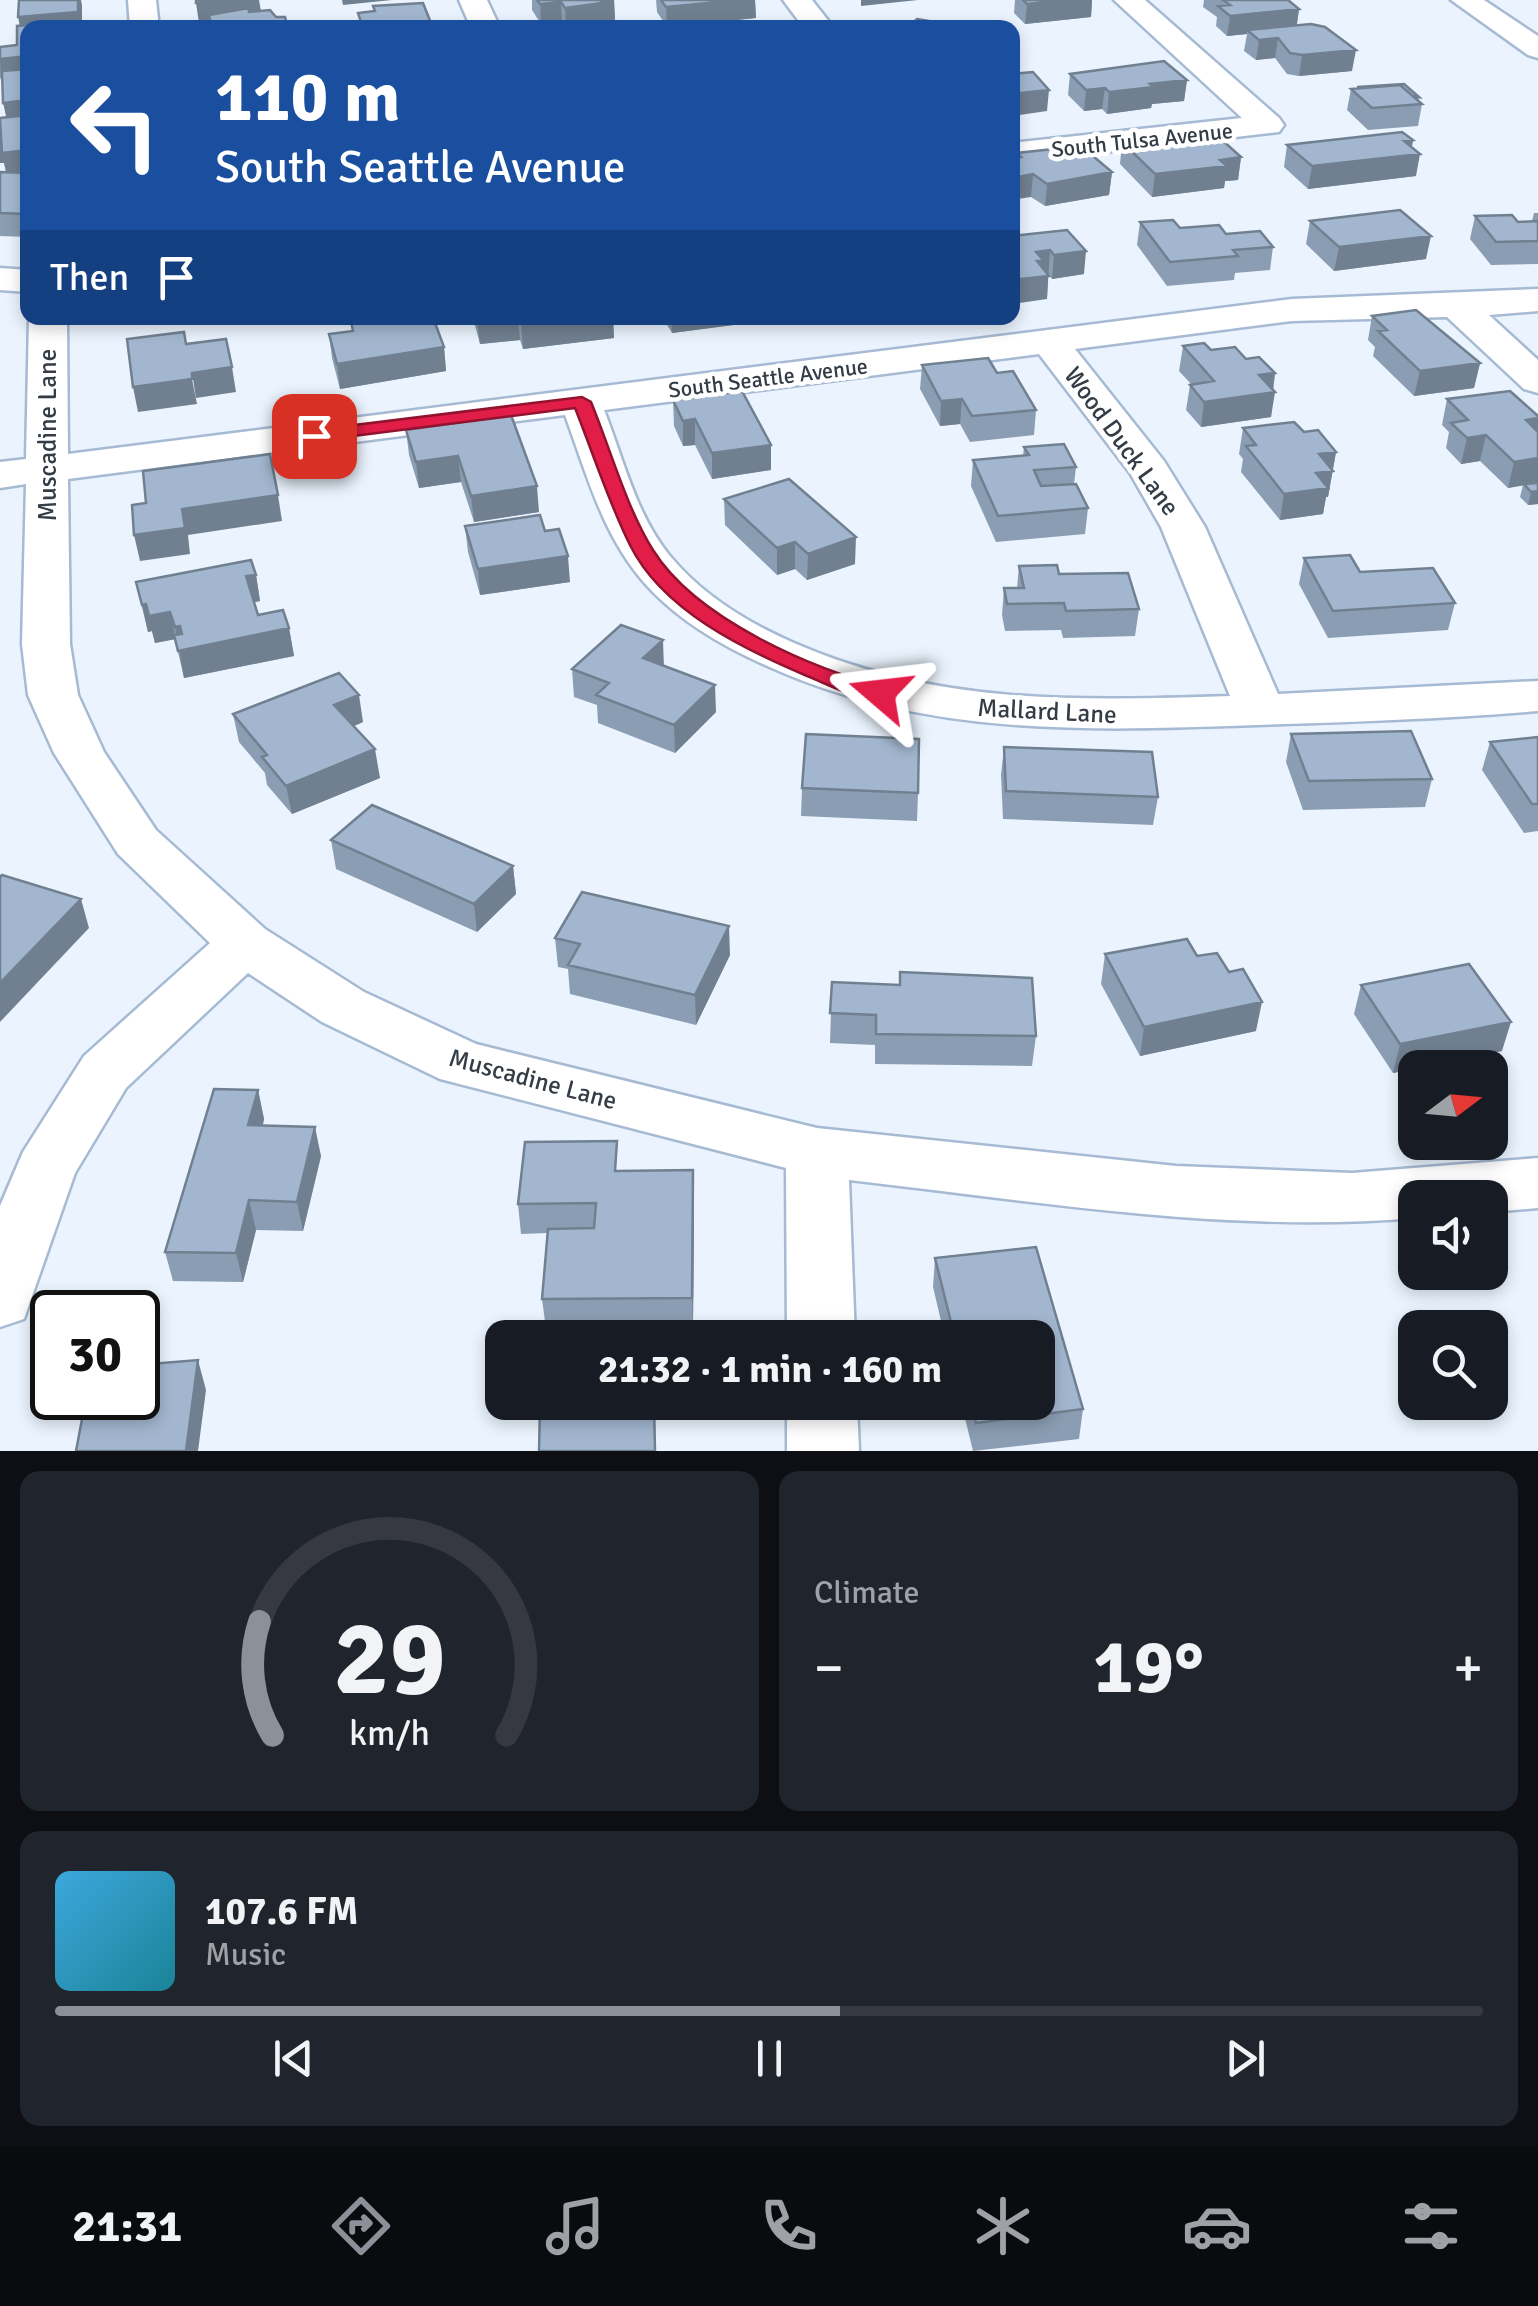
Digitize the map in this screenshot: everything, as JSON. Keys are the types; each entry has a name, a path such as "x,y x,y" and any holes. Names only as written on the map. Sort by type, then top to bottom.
{"street":[{"path":"798,0 814,20"},
{"name":"South Tulsa Avenue","path":"1020,152 1262,128 1266,122 1128,0"},
{"path":"1465,0 1538,49"},
{"name":"South Seattle Avenue","path":"24,472 1292,310 1404,305 1459,308 1538,300"},
{"path":"1459,308 1538,382"},
{"name":"Muscadine Lane","path":"47,325 24,472 53,694 80,753 138,842 244,943 344,1008 462,1063 817,1152 1195,1192 1352,1198 1538,1184"},
{"name":"Wood Duck Lane","path":"1049,341 1150,470 1183,526 1260,710"},
{"name":"Mallard Lane","path":"582,402 622,506 654,566 684,597 732,631 793,662 870,690 1004,713 1115,716 1389,707 1538,696"},
{"path":"0,1299 44,1168 105,1072 244,943"},
{"path":"817,1152 821,1320"},
{"path":"822,1420 823,1451"}],"building":[{"path":"19,0 78,0 78,12 18,17"},
{"path":"537,0 614,0 565,8 561,2 540,4"},
{"path":"661,0 739,0 666,7"},
{"path":"1023,0 1066,0 1027,4"},
{"path":"1223,0 1288,0 1299,9 1230,16 1218,6 1230,5"},
{"path":"423,3 430,20 360,20 358,13 375,11 373,6"},
{"path":"249,8 249,12 270,10 286,20 210,20 209,15"},
{"path":"1311,24 1325,27 1356,50 1290,53 1278,38 1259,40 1247,30"},
{"path":"20,26 20,57 0,59 0,47 17,45"},
{"path":"1164,61 1187,80 1109,92 1105,88 1086,90 1070,74"},
{"path":"20,70 20,101 3,103 2,71"},
{"path":"1033,72 1049,90 1020,93 1020,73"},
{"path":"1404,84 1419,97 1400,85 1357,87"},
{"path":"1400,85 1422,104 1372,108 1351,89"},
{"path":"20,116 20,151 2,153 0,118"},
{"path":"1402,132 1413,140 1404,141 1420,154 1312,166 1287,145"},
{"path":"1205,135 1211,140 1221,139 1241,157 1220,160 1227,166 1155,174 1122,142"},
{"path":"1081,146 1112,172 1047,184 1033,174 1020,176 1020,153"},
{"path":"0,172 20,173 20,214 0,213"},
{"path":"1400,210 1431,236 1339,247 1310,221"},
{"path":"1512,215 1518,222 1538,221 1538,241 1496,242 1475,216"},
{"path":"1173,220 1180,228 1219,225 1226,234 1260,231 1273,247 1233,250 1238,256 1170,262 1140,222"},
{"path":"1067,230 1086,251 1054,255 1050,250 1036,252 1044,261 1037,261 1049,276 1020,279 1020,235"},
{"path":"1416,310 1480,363 1420,371 1378,331 1387,330 1372,316"},
{"path":"352,325 436,325 444,347 337,364 329,334 353,331"},
{"path":"184,332 186,344 226,339 232,367 192,373 192,379 133,387 127,339"},
{"path":"1204,343 1211,350 1235,347 1246,359 1259,357 1275,373 1259,375 1275,392 1204,402 1190,385 1214,381 1183,346"},
{"path":"988,358 997,373 1013,371 1036,410 972,416 962,399 941,401 922,365"},
{"path":"742,391 771,445 712,453 695,419 683,421 673,400"},
{"path":"1510,391 1538,416 1526,420 1538,432 1538,458 1514,462 1486,435 1467,438 1451,423 1468,420 1447,399"},
{"path":"511,415 537,486 471,496 458,456 416,462 406,430"},
{"path":"1294,422 1304,432 1318,430 1336,452 1319,454 1333,471 1316,473 1328,488 1284,494 1246,446 1256,445 1243,428"},
{"path":"1064,444 1076,467 1034,470 1041,486 1076,484 1088,508 998,516 973,460 1029,455 1024,447"},
{"path":"270,454 278,495 182,509 185,528 134,535 132,505 146,503 143,471"},
{"path":"789,479 856,537 808,554 795,542 777,548 724,499"},
{"path":"1538,483 1538,491 1531,492 1524,484"},
{"path":"540,515 545,531 559,529 568,556 478,569 465,526"},
{"path":"1350,555 1360,572 1433,568 1455,603 1333,611 1304,558"},
{"path":"251,560 256,575 246,576 258,615 283,610 289,628 178,651 174,635 182,634 170,612 149,616 146,604 142,605 136,582"},
{"path":"1057,565 1059,574 1128,573 1139,609 1066,611 1064,603 1007,604 1004,588 1024,588 1019,566"},
{"path":"621,625 663,640 643,658 715,685 674,725 596,695 609,683 572,669"},
{"path":"339,673 359,695 334,705 375,749 286,786 262,757 267,755 233,714"},
{"path":"1411,731 1432,779 1309,781 1291,734"},
{"path":"806,734 919,739 918,793 802,788"},
{"path":"1538,737 1538,804 1532,804 1490,742"},
{"path":"1004,747 1152,752 1158,797 1006,791"},
{"path":"372,805 513,866 474,904 331,840"},
{"path":"0,877 81,899 0,983"},
{"path":"582,892 729,926 695,995 568,965 580,944 555,938"},
{"path":"1187,939 1197,956 1217,953 1229,972 1243,969 1262,1002 1144,1027 1105,954"},
{"path":"1469,964 1511,1022 1400,1044 1361,985"},
{"path":"900,972 1032,978 1036,1036 876,1034 876,1015 830,1013 832,982 900,985"},
{"path":"214,1089 258,1090 248,1125 315,1127 297,1202 249,1200 236,1253 165,1252"},
{"path":"617,1141 615,1171 693,1170 692,1298 542,1299 548,1229 594,1228 596,1203 518,1204 525,1142"},
{"path":"1036,1247 1083,1409 1055,1413 1055,1320 950,1320 935,1258"},
{"path":"198,1360 186,1451 76,1451 82,1420 160,1420 160,1363"},
{"path":"540,1420 654,1420 655,1451 539,1451"}],"route":[{"path":"314,436 582,402 640,546 684,597 732,631 793,662 880,693"}]}
